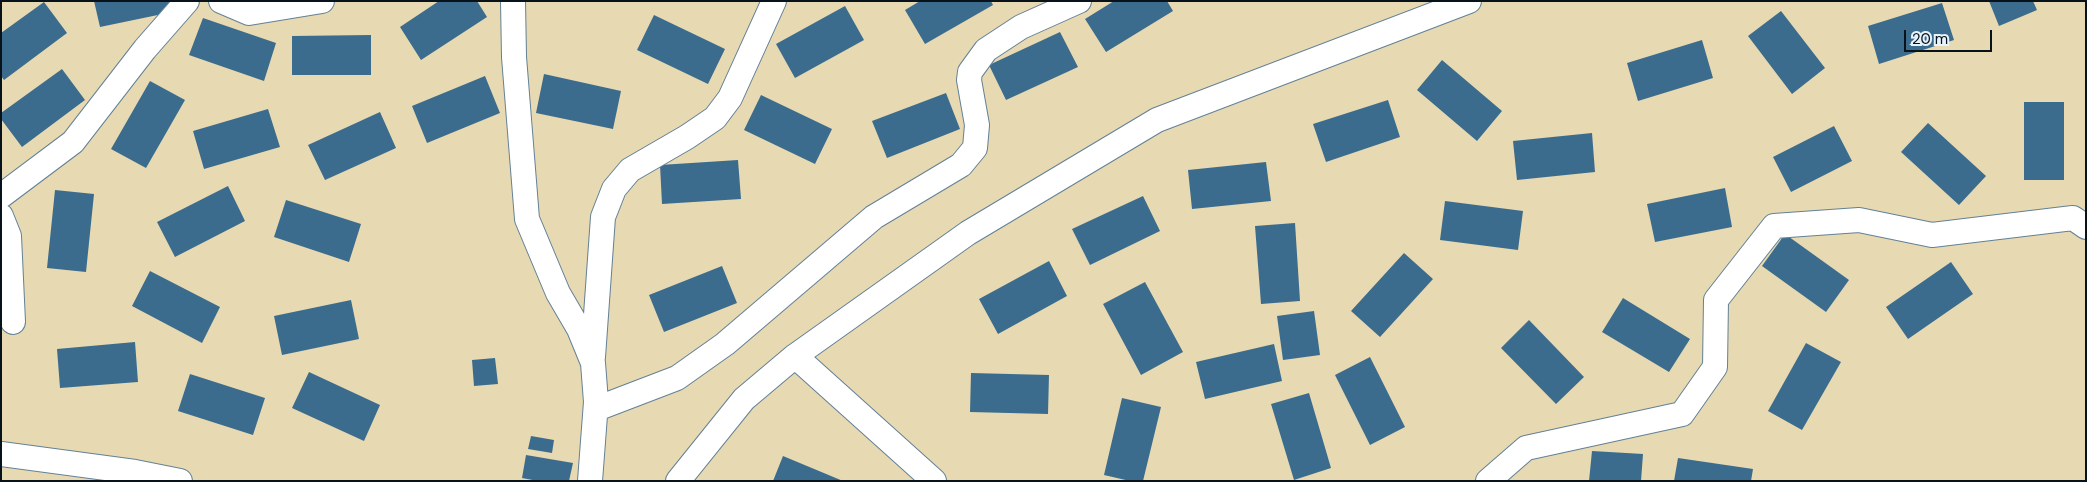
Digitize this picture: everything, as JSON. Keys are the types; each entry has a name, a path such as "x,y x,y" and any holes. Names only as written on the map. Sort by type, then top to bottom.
{"street":[{"path":"1,196 73,142 145,49 187,1"},
{"path":"221,1 249,13 322,1"},
{"path":"512,1 514,57 527,218 558,293 579,329 593,363"},
{"path":"590,481 596,409 593,363 603,217 614,189 630,170 687,137 715,118 730,98 774,1"},
{"path":"596,409 677,378 725,344 874,217 961,165 975,148 978,126 968,80 970,72 986,50 1022,26 1079,1"},
{"path":"678,481 744,399 795,356 968,233 1157,120 1469,1"},
{"path":"1,216 9,236 13,322"},
{"path":"1488,481 1526,448 1682,414 1715,367 1716,300 1774,226 1859,220 1932,235 2073,218 2086,228"},
{"path":"795,356 934,481"},
{"path":"1,454 135,472 180,481"}],"shaded area":[{"path":"1,1 2086,1 2086,481 1,481"}],"building":[{"path":"94,1 175,1 177,11 100,27"},
{"path":"439,1 477,1 487,17 421,60 400,27"},
{"path":"920,1 991,1 993,5 925,44 905,10"},
{"path":"1114,1 1167,1 1173,11 1106,52 1085,19"},
{"path":"1989,1 2033,1 2037,10 1999,26"},
{"path":"44,2 67,33 4,80 1,76 1,33"},
{"path":"1942,3 1954,40 1879,64 1868,26"},
{"path":"845,6 864,40 795,78 776,44"},
{"path":"1781,11 1825,68 1792,94 1748,36"},
{"path":"654,15 725,49 708,84 637,50"},
{"path":"203,18 276,43 264,81 189,55"},
{"path":"1060,32 1078,67 1006,100 989,65"},
{"path":"371,35 371,75 292,75 292,36"},
{"path":"1702,40 1713,78 1638,101 1627,63"},
{"path":"1442,60 1502,111 1477,141 1417,90"},
{"path":"62,69 85,100 22,147 1,119 1,113"},
{"path":"544,74 621,91 613,129 536,113"},
{"path":"485,76 500,113 427,143 412,106"},
{"path":"150,81 185,100 146,168 111,149"},
{"path":"946,93 960,129 887,158 872,121"},
{"path":"761,95 832,129 815,164 744,130"},
{"path":"1388,100 1400,137 1326,162 1313,124"},
{"path":"2024,102 2064,102 2064,180 2024,180"},
{"path":"268,109 280,147 204,169 193,131"},
{"path":"380,112 396,148 325,180 308,145"},
{"path":"1928,123 1986,176 1959,205 1901,152"},
{"path":"1834,126 1852,161 1791,192 1773,157"},
{"path":"1592,133 1595,172 1517,180 1513,141"},
{"path":"738,160 741,199 662,204 660,165"},
{"path":"1266,162 1271,201 1192,209 1188,170"},
{"path":"228,186 245,221 175,257 157,222"},
{"path":"1725,188 1732,227 1655,242 1647,204"},
{"path":"55,190 94,194 86,272 47,268"},
{"path":"1143,196 1160,231 1090,265 1072,229"},
{"path":"286,200 361,224 349,262 274,237"},
{"path":"1445,201 1523,211 1518,250 1440,240"},
{"path":"1295,223 1300,301 1261,304 1255,226"},
{"path":"1785,234 1849,280 1826,312 1762,266"},
{"path":"1404,253 1433,279 1380,337 1351,311"},
{"path":"1049,261 1067,296 998,334 979,299"},
{"path":"1951,262 1973,294 1908,339 1886,307"},
{"path":"722,266 737,303 664,332 649,295"},
{"path":"150,271 220,307 202,343 132,306"},
{"path":"1145,282 1183,352 1141,375 1103,304"},
{"path":"1623,298 1690,339 1669,372 1602,332"},
{"path":"351,300 359,339 282,355 274,316"},
{"path":"1314,311 1320,355 1283,360 1277,316"},
{"path":"1529,320 1584,377 1556,404 1501,348"},
{"path":"135,342 138,382 60,388 57,349"},
{"path":"1806,343 1841,362 1802,430 1768,411"},
{"path":"1274,344 1282,381 1205,399 1196,362"},
{"path":"1370,357 1405,427 1370,445 1335,375"},
{"path":"495,358 498,384 474,386 472,360"},
{"path":"309,372 380,405 364,441 292,408"},
{"path":"971,373 1049,375 1048,414 970,412"},
{"path":"190,374 265,398 253,435 178,411"},
{"path":"1309,393 1331,468 1294,480 1271,404"},
{"path":"1122,398 1161,407 1143,481 1130,481 1104,475"},
{"path":"531,436 554,440 552,453 528,449"},
{"path":"1592,451 1643,454 1641,481 1589,481"},
{"path":"526,455 573,463 569,481 538,481 522,478"},
{"path":"783,456 843,481 773,481"},
{"path":"1678,458 1753,469 1751,481 1674,481"}]}
